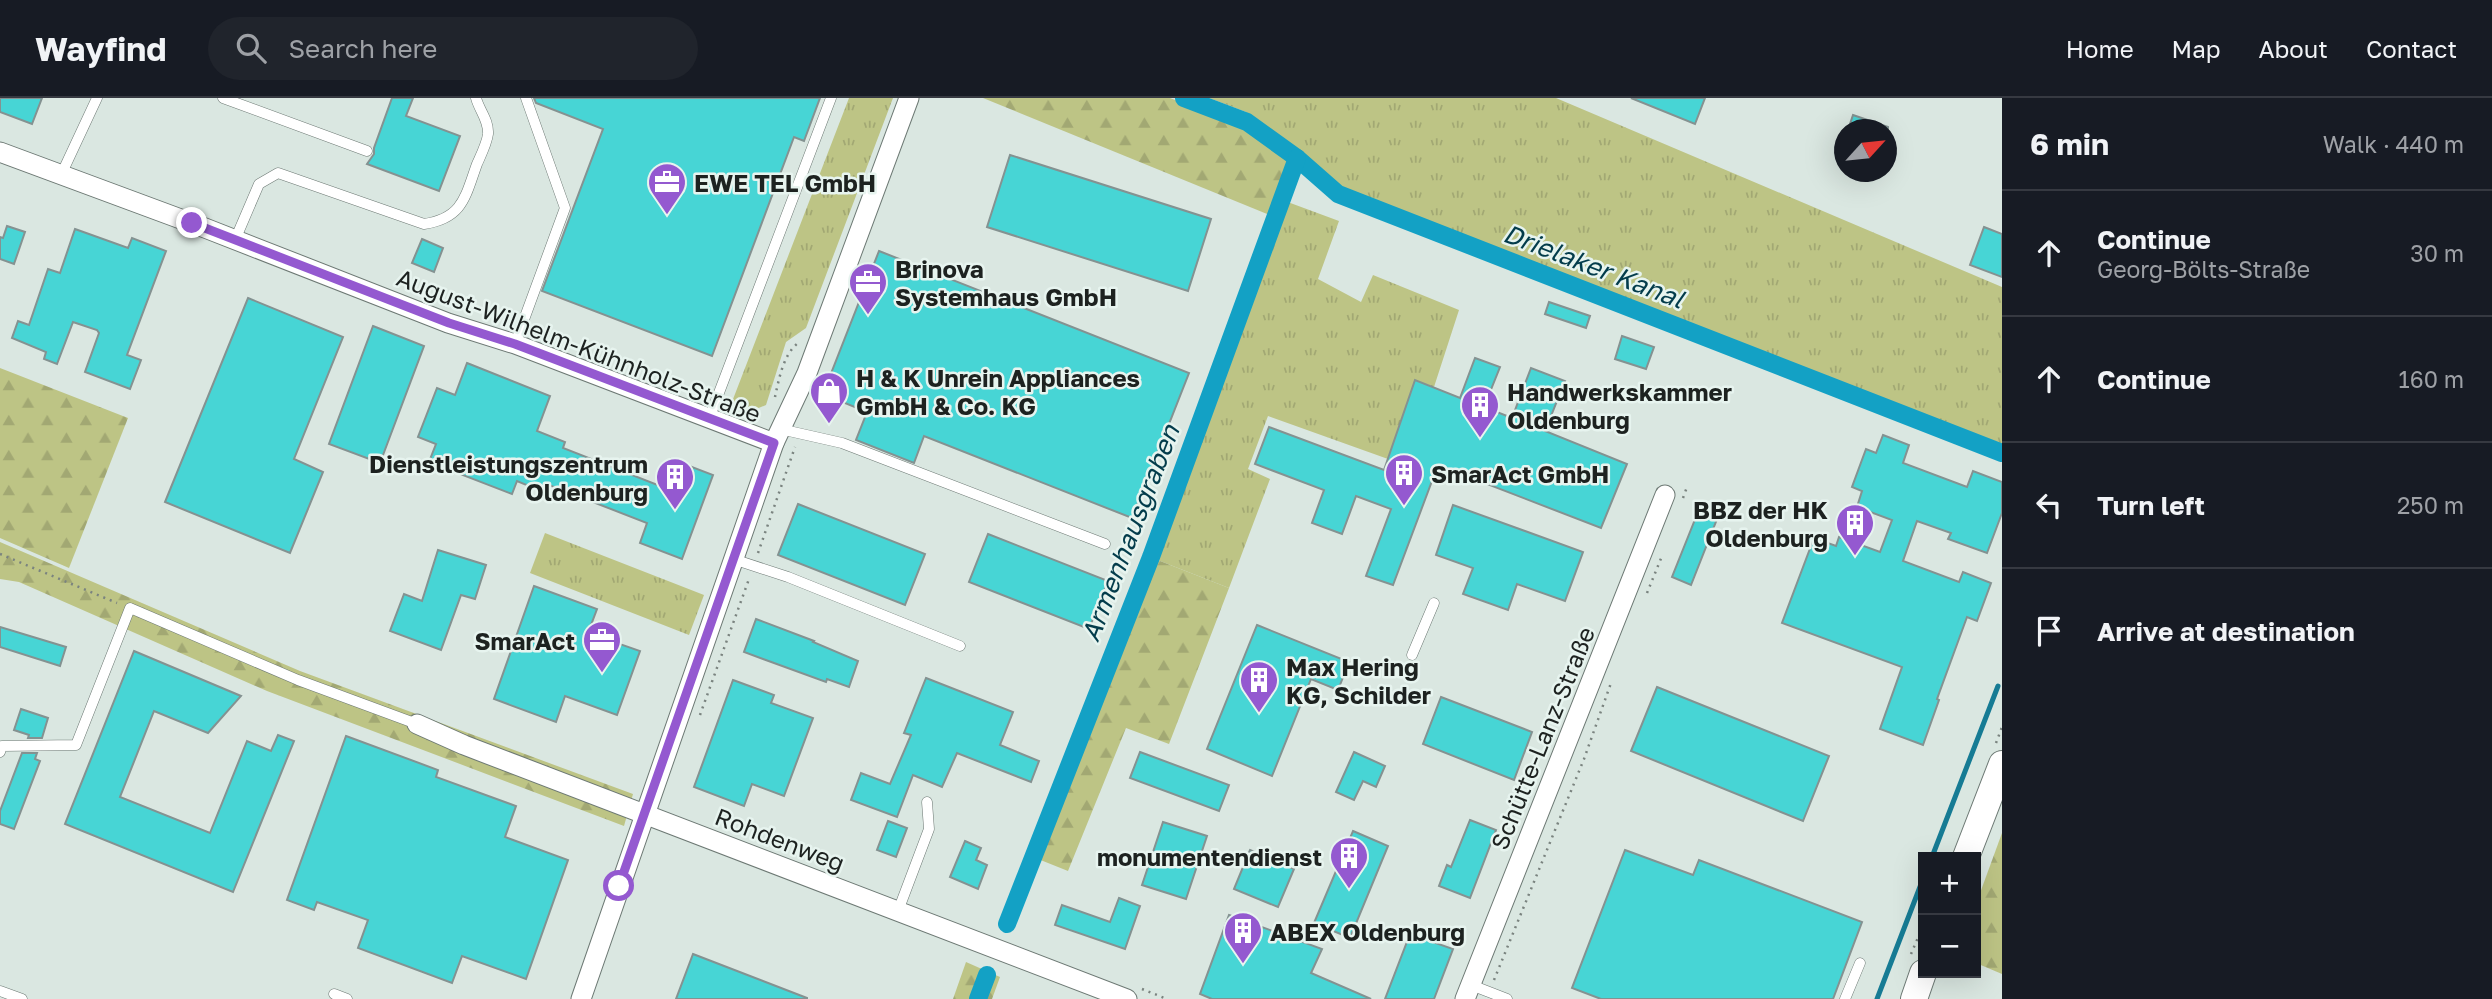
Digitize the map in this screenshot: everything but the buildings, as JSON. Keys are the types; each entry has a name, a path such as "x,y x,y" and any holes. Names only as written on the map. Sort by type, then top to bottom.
{"main road":[{"path":"1968,852 2002,764"},
{"path":"1914,999 1921,978"}],"street":[{"path":"776,436 807,373 909,98"},
{"name":"August-Wilhelm-Kühnholz-Straße","path":"0,152 709,419 776,436 581,999"},
{"name":"Schütte-Lanz-Straße","path":"1475,992 1674,497"},
{"name":"Rohdenweg","path":"417,724 464,745 898,911 1130,992"}],"lane":[{"path":"61,175 97,98"},
{"path":"223,98 367,151"},
{"path":"235,240 258,184 278,173 424,224 439,222 451,216 462,206 488,134 486,120 476,98"},
{"path":"515,344 565,208 526,98"},
{"path":"709,419 831,98"},
{"path":"776,436 799,435 842,443 1105,544"},
{"path":"733,559 788,577 960,646"},
{"path":"1412,656 1434,603"},
{"path":"0,752 2,746 76,745 130,608 299,680 417,724"},
{"path":"898,911 929,829 927,802"},
{"path":"1845,999 1860,963"},
{"path":"0,991 22,999"},
{"path":"1475,992 1507,999"},
{"path":"334,995 347,999"}],"path":[{"path":"699,718 799,435"},
{"path":"1674,497 1687,487"},
{"path":"1645,598 1664,550"},
{"path":"0,554 130,608"},
{"path":"1475,992 1584,759 1612,682"},
{"path":"1130,992 1167,999"}],"green space":[{"path":"849,98 893,98 806,328 786,342 766,405 749,412 730,407"},
{"path":"983,98 1170,98 1246,127 1291,161 1272,216"},
{"path":"1209,98 1556,98 2002,287 2002,444 1342,189 1246,112"},
{"path":"1285,201 1339,221 1318,279 1361,302 1373,275 1459,310 1434,387 1415,380 1388,459 1268,416 1248,469 1270,479 1229,588 1155,559"},
{"path":"0,368 128,418 69,568 0,538"},
{"path":"545,533 704,595 689,635 530,573"},
{"path":"0,542 300,671 633,794 624,826 267,691 19,582 0,579"},
{"path":"1155,559 1229,588 1169,744 1126,728 1068,871 1038,859"},
{"path":"2002,833 2002,974 1981,965 1981,890"},
{"path":"966,962 1000,977 992,999 953,999"}],"waterway":[{"name":"Drielaker Kanal","path":"1184,98 1247,122 1297,158 1338,194 2002,453"},
{"name":"Armenhausgraben","path":"1007,924 1151,557 1297,158"},
{"path":"1934,852 1998,686"},
{"path":"1877,999 1918,892"},
{"name":"Armenhausgraben","path":"978,999 987,975"}],"place":[{"name":"EWE TEL GmbH","path":"667,216"},
{"name":"Brinova Systemhaus GmbH","path":"868,316"},
{"name":"H & K Unrein Appliances GmbH & Co. KG","path":"829,425"},
{"name":"Handwerkskammer Oldenburg","path":"1480,439"},
{"name":"SmarAct GmbH","path":"1404,507"},
{"name":"Dienstleistungszentrum Oldenburg","path":"675,511"},
{"name":"BBZ der HK Oldenburg","path":"1855,557"},
{"name":"SmarAct","path":"602,674"},
{"name":"Max Hering KG, Schilder","path":"1259,714"},
{"name":"monumentendienst","path":"1349,890"},
{"name":"ABEX Oldenburg","path":"1243,965"}],"route":[{"path":"192,223 449,323 515,344 774,443 619,886"}]}
